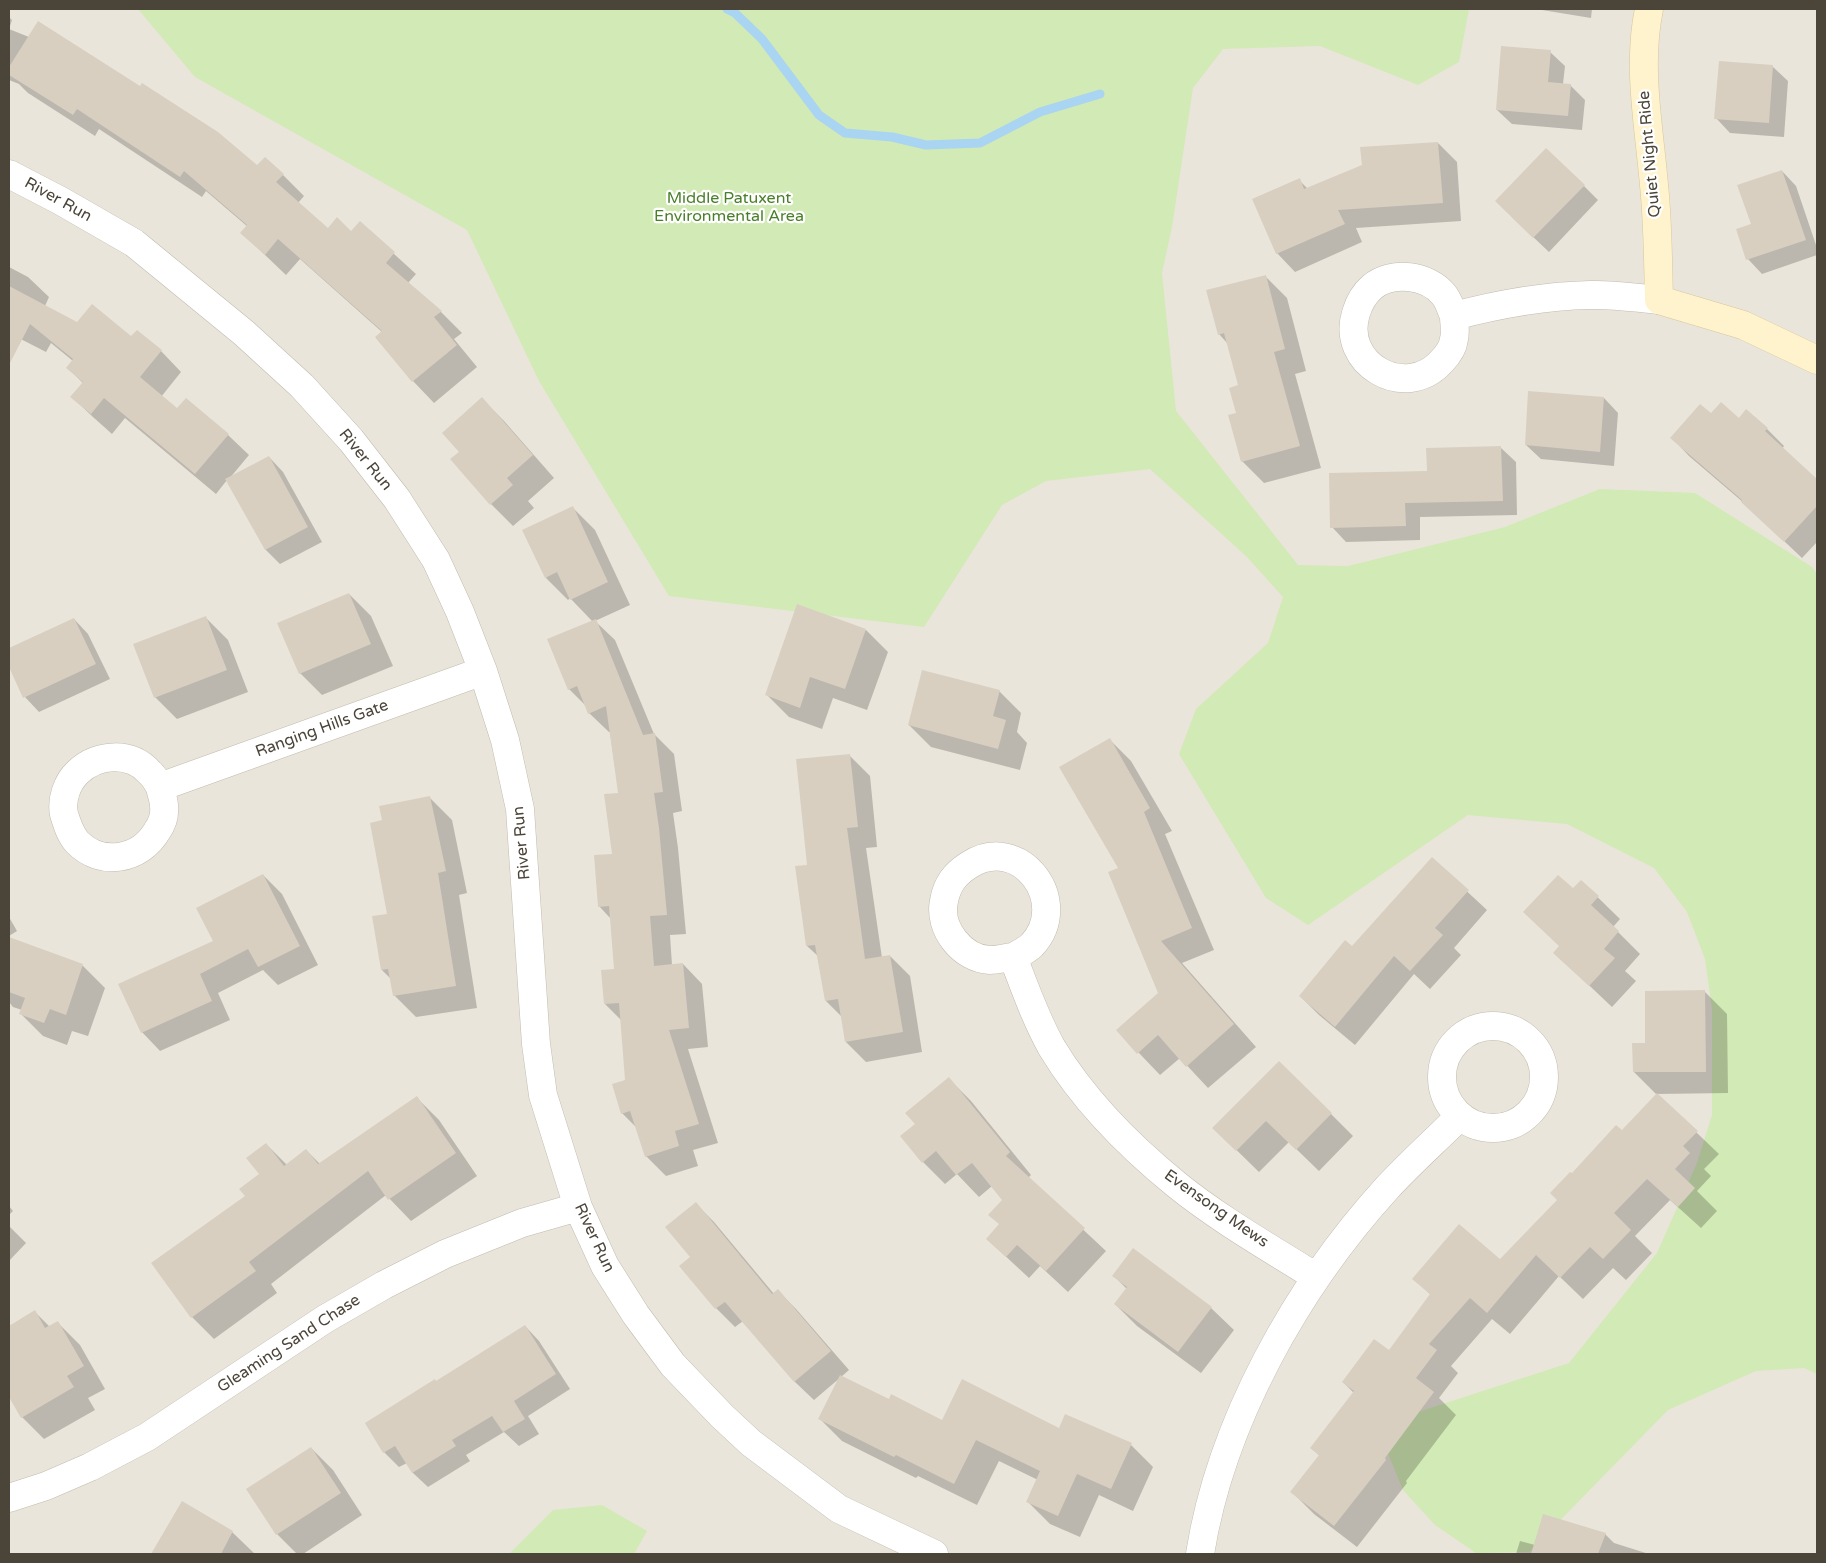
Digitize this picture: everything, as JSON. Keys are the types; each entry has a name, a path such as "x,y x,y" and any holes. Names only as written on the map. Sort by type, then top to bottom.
{"street":[{"name":"Quiet Night Ride","path":"1649,9 1643,77 1647,129 1655,185 1659,300"},
{"name":"River Run","path":"9,174 62,200 134,244 244,333 302,386 351,440 397,499 436,560 460,612 483,671 505,740 520,809 536,1044 543,1095 578,1207 605,1266 636,1315 673,1365 751,1444 839,1509 934,1554"},
{"path":"1454,316 1494,305 1591,294 1659,300 1743,325 1817,360"},
{"name":"Ranging Hills Gate","path":"160,787 483,671"},
{"name":"Evensong Mews","path":"1013,958 1033,1009 1052,1046 1075,1083 1103,1116 1178,1186 1316,1277"},
{"path":"1200,1554 1205,1525 1219,1472 1238,1425 1259,1376 1316,1277 1388,1188 1460,1116"},
{"name":"Gleaming Sand Chase","path":"9,1498 46,1486 90,1467 147,1437 325,1319 384,1285 445,1254 522,1223 578,1207"}],"shaded area":[{"path":"9,9 1817,9 1817,1554 9,1554"}],"green space":[{"name":"Middle Patuxent Environmental Area","path":"138,9 1469,9 1459,62 1418,85 1320,46 1223,49 1193,88 1172,227 1162,273 1176,411 1298,565 1348,566 1505,527 1600,489 1695,493 1812,567 1817,574 1817,1374 1804,1368 1756,1371 1668,1410 1529,1552 1476,1553 1435,1525 1403,1490 1384,1444 1418,1412 1569,1363 1657,1253 1697,1163 1712,1115 1712,1009 1705,959 1687,912 1654,868 1567,824 1468,815 1308,925 1266,898 1179,754 1196,709 1268,643 1283,597 1247,557 1150,469 1046,481 1002,505 924,627 669,596 539,381 467,230 195,77"},
{"path":"602,1505 647,1531 634,1554 509,1554 553,1510"}],"building":[{"path":"38,21 140,86 142,83 218,132 257,165 265,157 284,174 276,182 328,228 337,217 351,231 360,221 395,252 386,263 442,311 434,317 457,345 412,382 375,337 382,331 278,239 265,255 240,233 247,225 184,171 180,177 77,109 73,115 9,75 9,67"},
{"path":"1501,46 1551,50 1548,82 1571,84 1568,116 1496,110"},
{"path":"1719,61 1773,65 1769,123 1714,119"},
{"path":"1438,142 1443,203 1338,210 1345,224 1276,254 1252,199 1300,178 1304,189 1362,165 1360,147"},
{"path":"1546,148 1585,185 1533,238 1495,201"},
{"path":"1782,170 1806,240 1746,260 1736,229 1751,224 1737,185"},
{"path":"1266,275 1285,349 1274,352 1300,446 1241,462 1228,415 1236,413 1229,388 1238,385 1224,333 1218,335 1206,290"},
{"path":"9,286 77,322 92,304 131,336 137,330 162,350 140,377 177,408 186,398 229,434 195,474 104,398 91,414 70,397 83,382 66,368 73,359 30,324 9,365"},
{"path":"1528,391 1604,397 1600,452 1525,445"},
{"path":"482,397 533,455 507,478 513,485 490,505 450,459 459,452 442,433"},
{"path":"1721,402 1739,418 1746,409 1768,428 1765,431 1817,479 1817,506 1784,542 1741,502 1742,500 1670,438 1700,404 1711,413"},
{"path":"1501,446 1503,501 1405,503 1406,526 1330,528 1329,473 1427,471 1426,448"},
{"path":"269,456 308,527 265,550 225,479"},
{"path":"573,506 608,582 570,600 557,572 545,578 522,530"},
{"path":"349,593 371,644 299,674 277,623"},
{"path":"797,604 866,629 845,689 810,677 800,708 765,695"},
{"path":"206,616 227,670 154,698 133,644"},
{"path":"74,618 96,664 23,698 9,667 9,648"},
{"path":"596,619 643,735 655,733 663,792 654,793 667,915 650,916 654,966 683,963 689,1028 669,1030 699,1124 675,1131 679,1146 645,1157 630,1111 621,1114 612,1084 625,1080 619,1003 604,1004 601,970 614,969 609,906 598,907 594,855 612,854 604,794 618,793 606,706 588,714 577,686 568,690 547,639"},
{"path":"922,670 1000,690 993,716 1006,720 998,749 908,725"},
{"path":"1110,738 1150,808 1144,812 1192,928 1161,941 1234,1024 1186,1067 1158,1035 1137,1054 1116,1030 1158,993 1108,872 1118,868 1059,767"},
{"path":"850,754 858,827 847,828 865,959 890,955 903,1032 845,1042 838,999 825,1001 815,945 806,946 795,866 807,865 796,759"},
{"path":"430,796 446,871 438,873 456,986 393,996 388,969 381,970 372,916 387,914 370,823 382,820 379,806"},
{"path":"1432,857 1469,890 1435,928 1443,935 1410,971 1394,956 1335,1027 1299,996 1345,940 1352,946"},
{"path":"263,874 300,946 258,967 248,949 200,974 212,1001 141,1033 118,984 213,941 196,908"},
{"path":"1558,875 1573,888 1581,880 1599,896 1591,905 1619,931 1604,949 1615,958 1589,986 1553,953 1559,946 1523,912"},
{"path":"9,937 83,964 66,1015 50,1009 44,1023 19,1014 25,998 9,992"},
{"path":"1705,990 1706,1072 1633,1072 1632,1043 1645,1043 1645,991"},
{"path":"1279,1061 1332,1113 1296,1150 1266,1121 1236,1151 1212,1128"},
{"path":"949,1077 1010,1152 1006,1156 1085,1228 1046,1271 1017,1245 1006,1257 986,1239 999,1224 988,1215 1002,1200 972,1163 956,1175 936,1151 922,1163 900,1136 915,1124 905,1113"},
{"path":"1657,1093 1698,1131 1683,1146 1690,1153 1675,1169 1695,1188 1678,1207 1647,1179 1614,1213 1631,1230 1603,1259 1590,1247 1560,1278 1536,1255 1487,1313 1470,1298 1429,1344 1437,1350 1416,1378 1434,1392 1385,1458 1386,1460 1334,1526 1290,1492 1319,1455 1310,1448 1354,1391 1342,1382 1374,1339 1389,1350 1430,1294 1412,1279 1459,1224 1500,1259 1557,1200 1550,1193 1570,1172 1572,1173 1616,1125 1622,1130"},
{"path":"417,1096 456,1153 388,1200 368,1171 249,1262 256,1271 191,1318 151,1263 245,1196 239,1189 259,1174 246,1158 266,1143 284,1166 306,1149 318,1164"},
{"path":"696,1202 772,1294 778,1289 831,1351 794,1382 725,1302 715,1309 679,1266 690,1257 665,1227"},
{"path":"1133,1248 1212,1307 1178,1352 1114,1304 1127,1287 1112,1276"},
{"path":"35,1310 45,1328 58,1321 84,1366 67,1376 74,1387 21,1418 9,1397 9,1326"},
{"path":"525,1325 556,1374 514,1401 525,1419 503,1432 492,1416 452,1440 456,1446 412,1473 395,1446 383,1453 365,1423"},
{"path":"840,1375 889,1399 891,1394 942,1420 962,1379 1059,1428 1065,1414 1132,1443 1111,1489 1077,1474 1058,1516 1026,1502 1040,1471 976,1440 954,1484 896,1455 894,1457 818,1419"},
{"path":"311,1447 341,1493 276,1535 246,1489"},
{"path":"182,1501 233,1531 221,1554 151,1554"},
{"path":"1543,1514 1606,1533 1598,1554 1531,1554"}],"waterway":[{"path":"727,9 735,13 762,39 819,115 845,133 892,137 926,145 980,143 1040,112 1100,94"}]}
